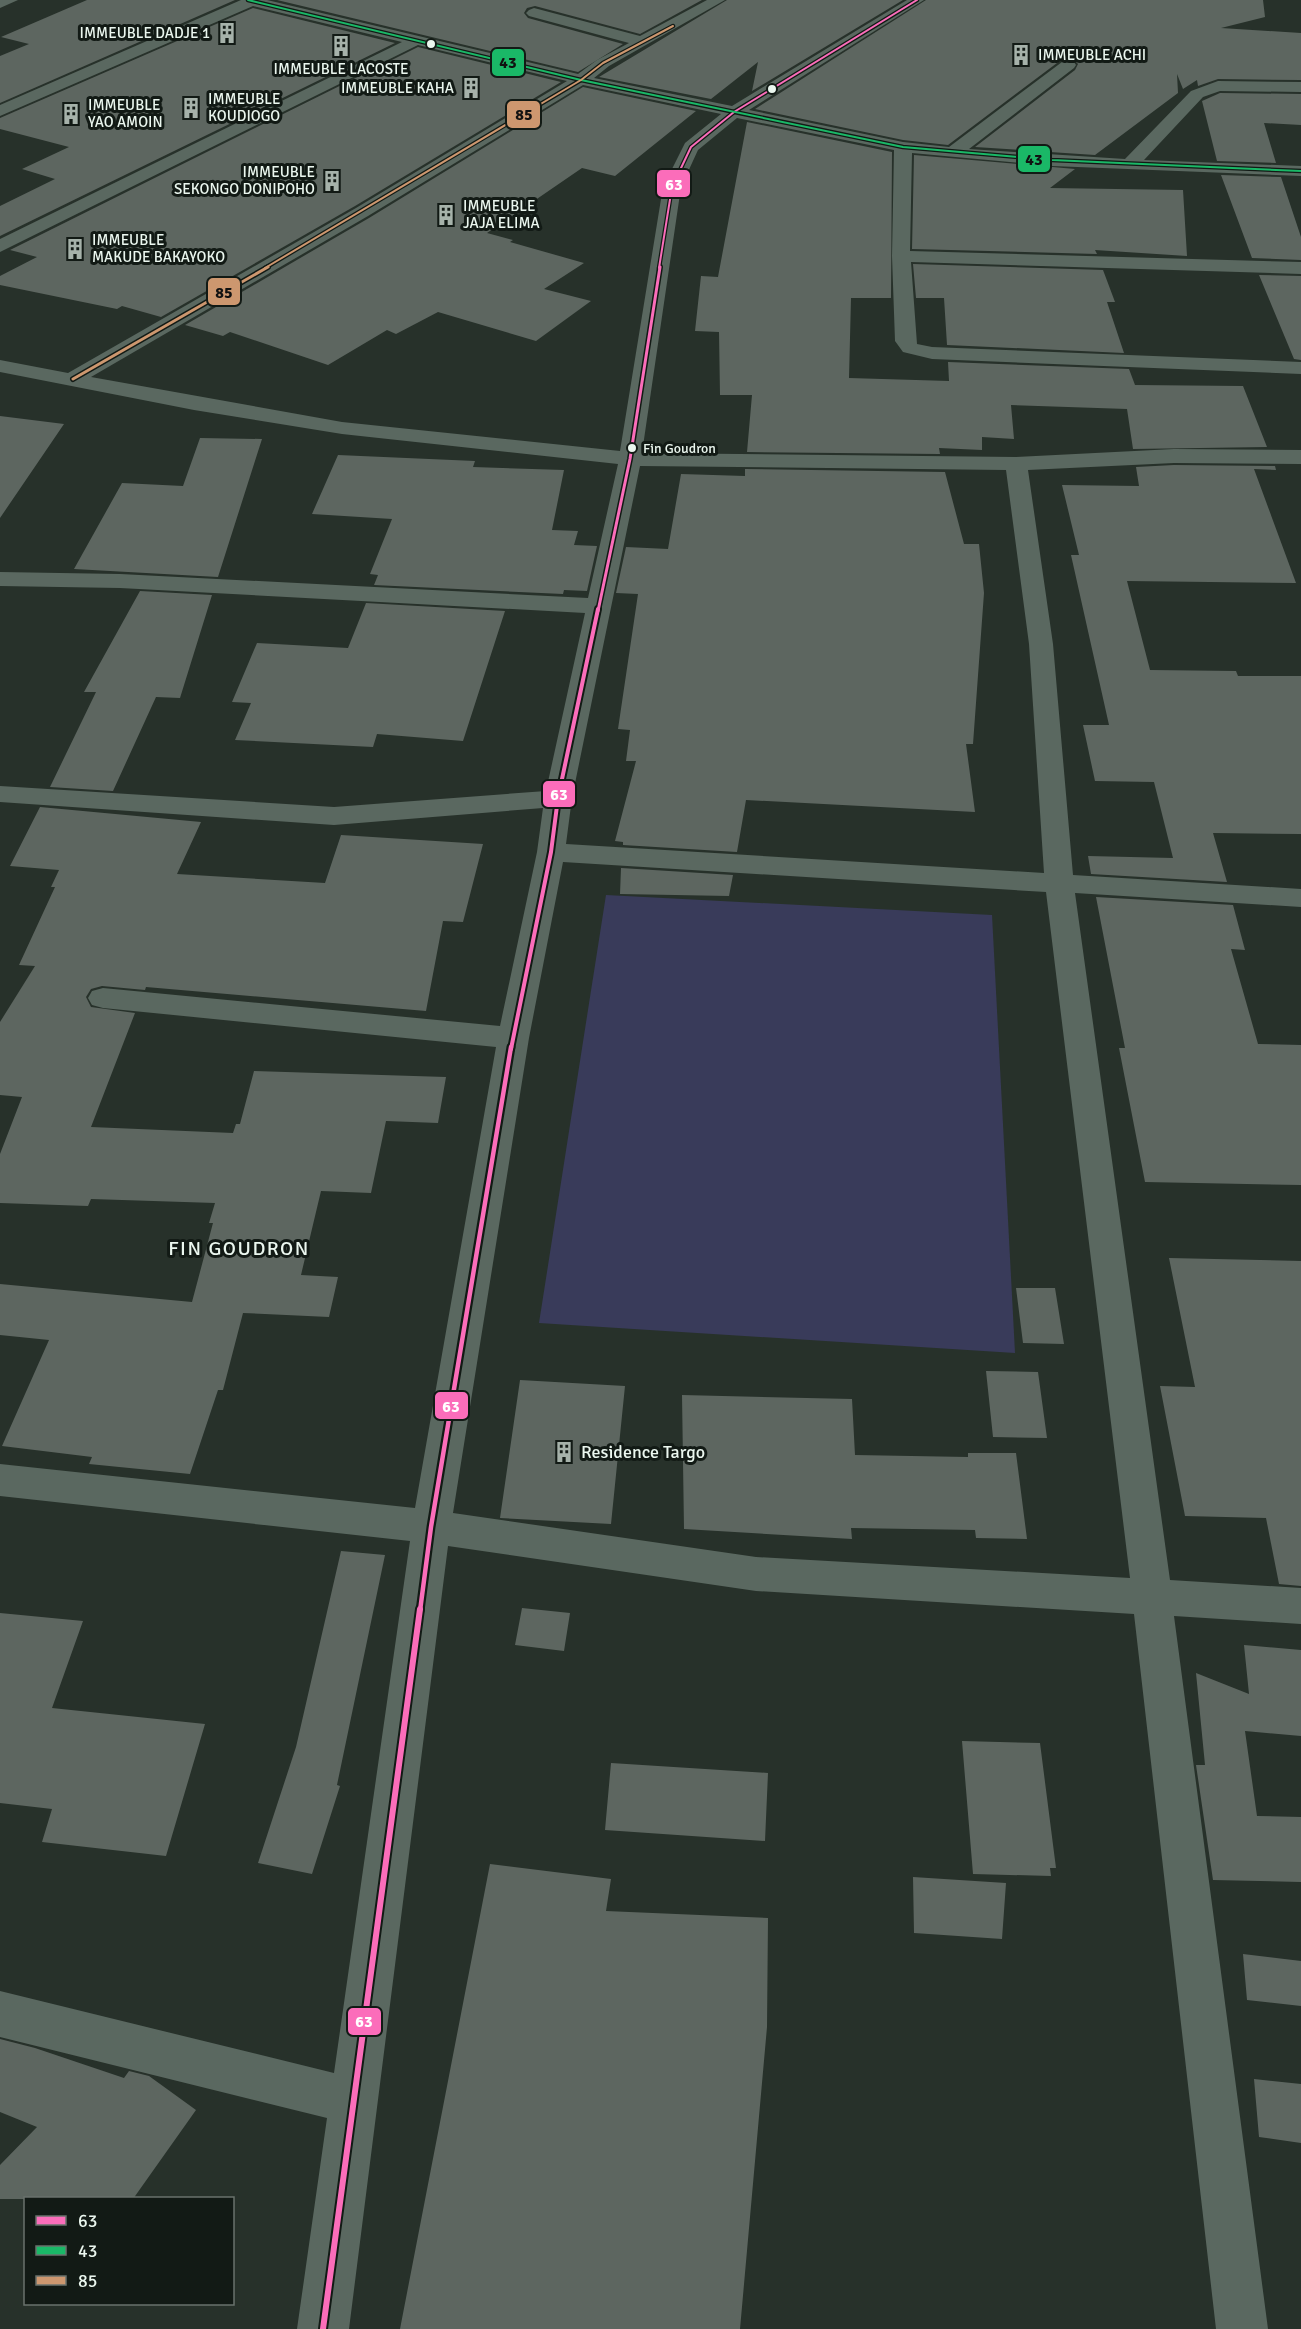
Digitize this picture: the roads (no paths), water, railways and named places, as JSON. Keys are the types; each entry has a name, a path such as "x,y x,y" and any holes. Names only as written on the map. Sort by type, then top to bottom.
{"street":[{"path":"0,111 249,0 581,80 903,147 952,153 1130,164 1301,171"},
{"path":"74,379 362,212 581,80 603,63 718,0"},
{"path":"319,2326 353,2101 431,1527 513,1038 551,852 558,798 630,459 672,187 691,147 734,112 917,0"},
{"path":"534,13 644,42"},
{"path":"0,246 417,40"},
{"path":"952,153 1068,65"},
{"path":"1130,164 1197,94 1218,86 1301,87"},
{"path":"903,147 901,256 906,341 910,348 932,353 1301,368"},
{"path":"901,256 1301,268"},
{"path":"0,366 194,404 342,428 630,459 1016,464 1184,456 1301,457"},
{"path":"1016,464 1041,644 1059,883 1152,1597 1242,2329"},
{"path":"0,579 120,581 600,606"},
{"path":"0,794 334,816 558,798"},
{"path":"551,852 1301,898"},
{"path":"103,998 513,1038"},
{"path":"0,1480 431,1527 756,1574 1301,1606"},
{"path":"0,2014 353,2101"}],"place":[{"name":"IMMEUBLE DADJE 1","path":"227,33"},
{"name":"IMMEUBLE LACOSTE","path":"341,46"},
{"name":"IMMEUBLE ACHI","path":"1021,55"},
{"name":"IMMEUBLE KAHA","path":"471,88"},
{"name":"IMMEUBLE KOUDIOGO","path":"191,108"},
{"name":"IMMEUBLE YAO AMOIN","path":"71,114"},
{"name":"IMMEUBLE SEKONGO DONIPOHO","path":"332,181"},
{"name":"IMMEUBLE JAJA ELIMA","path":"446,215"},
{"name":"IMMEUBLE MAKUDE BAKAYOKO","path":"75,249"},
{"name":"Fin Goudron","path":"632,448"},
{"name":"Residence Targo","path":"564,1452"}],"district":[{"name":"FIN GOUDRON","path":"239,1248"}]}
